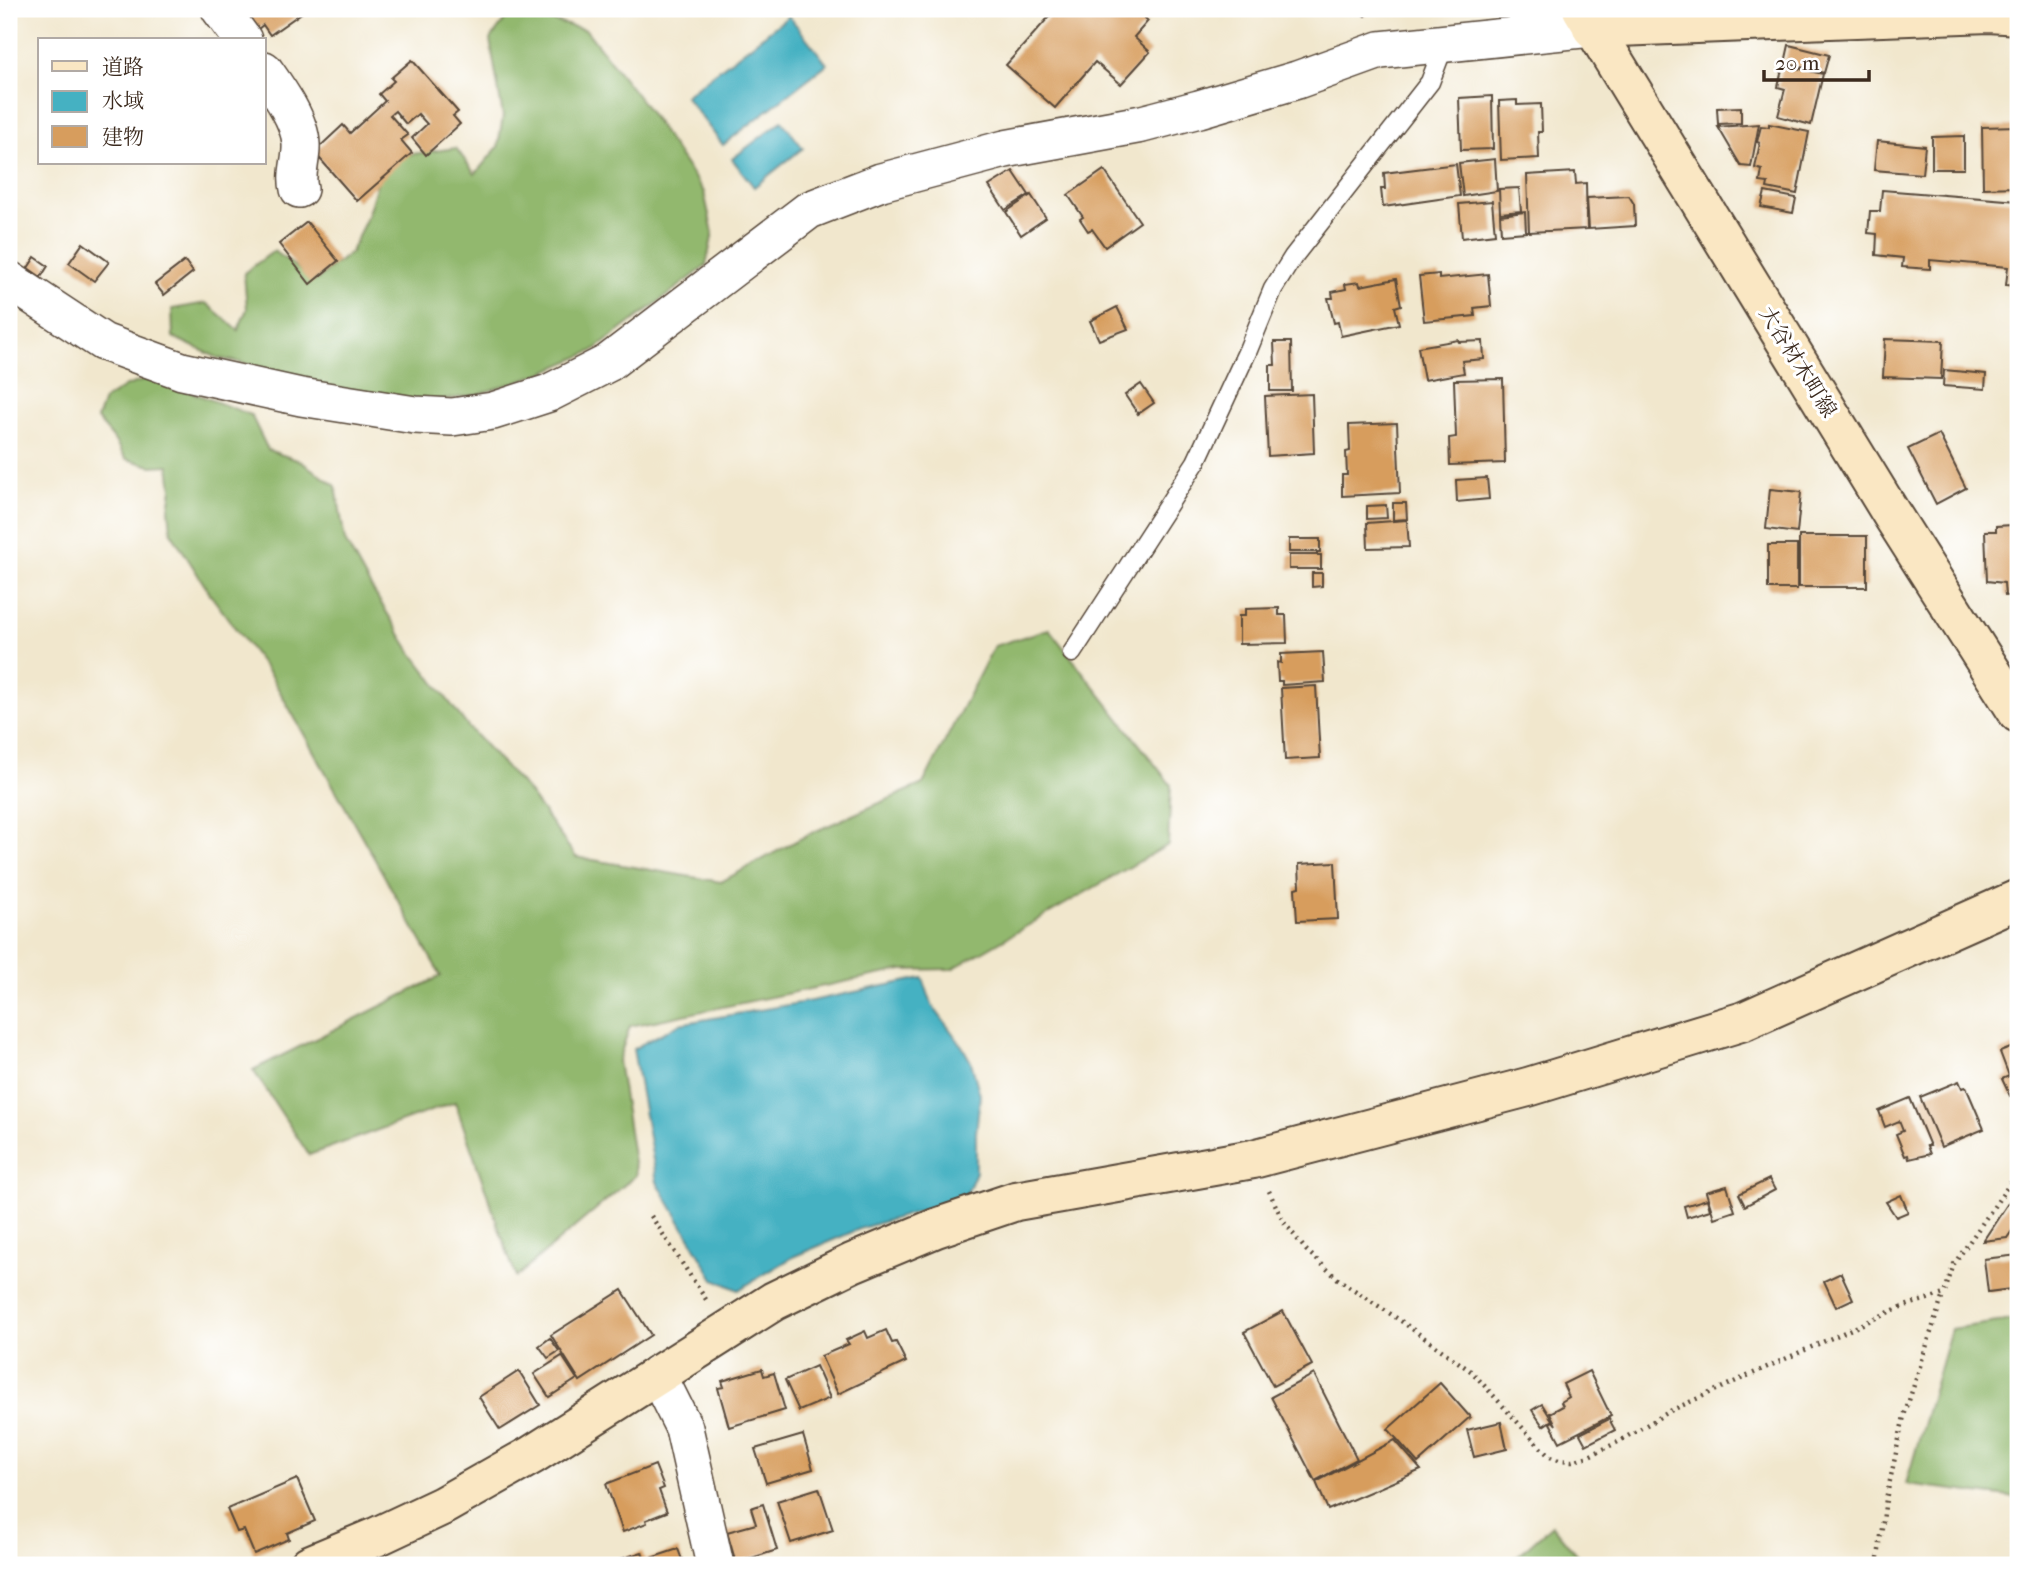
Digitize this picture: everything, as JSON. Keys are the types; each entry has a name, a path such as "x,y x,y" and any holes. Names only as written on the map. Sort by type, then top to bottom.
{"street":[{"path":"220,9 242,38"},
{"path":"9,279 103,342 182,371 301,397 415,415 452,416 493,411 549,393 608,363 809,210 881,182 1005,149 1142,124 1199,109 1297,80 1380,50 1444,45 1587,18 1990,13 2018,15"},
{"name":"大谷材木町線","path":"1587,18 1892,515 2018,713"},
{"path":"266,73 288,104 302,143 296,179 299,189"},
{"path":"309,1565 442,1506 532,1455 774,1301 852,1263 936,1228 1016,1201 1254,1159 1528,1087 1744,1021 2018,899"},
{"path":"657,1374 684,1428 715,1565"}],"lane":[{"path":"1072,653 1196,462 1273,289 1293,257 1430,82 1444,45"}],"path":[{"path":"1254,1159 1283,1222 1306,1250 1339,1279 1472,1372 1541,1448 1550,1457 1559,1460 1572,1461 1589,1456 1672,1410 1898,1308 1944,1294"},
{"path":"1877,1565 1886,1499 1904,1416 1954,1264 2011,1182 2018,1178"},
{"path":"651,1216 726,1331"}],"green space":[{"path":"513,9 586,30 643,103 704,192 713,233 706,266 593,351 542,373 476,395 423,403 316,386 248,364 218,358 173,337 172,309 206,303 238,330 247,309 244,273 274,251 315,281 351,252 367,217 380,173 398,156 456,148 475,174 498,147 503,116 490,40"},
{"path":"157,376 251,415 268,450 300,461 336,486 345,541 410,650 469,728 527,790 576,857 721,882 807,835 923,784 994,646 1049,629 1171,785 1168,845 952,969 902,970 630,1026 618,1061 636,1175 516,1277 455,1102 309,1155 253,1070 441,976 271,676 212,597 171,532 169,509 172,489 169,465 151,466 126,459 97,419 104,400 126,386"},
{"path":"2018,1319 2018,1498 1906,1484 1951,1329"},
{"path":"1552,1525 1585,1565 1503,1565 1514,1559"}],"water":[{"path":"789,16 827,64 723,145 685,96"},
{"path":"782,121 803,148 754,187 732,159"},
{"path":"923,978 932,1005 971,1062 980,1095 976,1172 965,1198 862,1228 795,1256 738,1290 714,1279 657,1182 633,1049 679,1024"}],"building":[{"path":"252,9 307,9 270,35 263,25 258,29 246,13"},
{"path":"1056,9 1142,9 1139,12 1148,21 1134,37 1150,52 1121,84 1095,62 1055,108 1006,65"},
{"path":"1356,9 1372,9 1365,16"},
{"path":"1789,45 1829,55 1824,73 1785,63"},
{"path":"412,60 458,112 453,116 460,124 426,155 412,138 427,124 418,114 406,124 395,111 390,115 408,135 401,140 412,153 357,201 314,152 343,125 350,133 385,101 379,94 394,81 391,78"},
{"path":"1783,65 1823,74 1811,125 1778,116 1785,89 1778,87"},
{"path":"1492,96 1493,149 1461,150 1459,98"},
{"path":"1517,100 1517,105 1541,104 1539,158 1501,160 1499,101"},
{"path":"1741,107 1741,123 1718,124 1717,108"},
{"path":"1759,124 1751,167 1741,166 1718,127"},
{"path":"1769,124 1809,132 1797,194 1767,188 1768,183 1760,182 1762,170 1755,168 1760,143 1757,142 1761,126 1769,127"},
{"path":"2018,126 2018,187 1983,188 1982,127"},
{"path":"1964,136 1964,169 1932,169 1932,137"},
{"path":"1877,141 1925,146 1922,174 1874,170"},
{"path":"1495,159 1497,191 1463,196 1459,163"},
{"path":"1456,164 1460,196 1383,207 1381,189 1385,189 1384,173"},
{"path":"1104,170 1140,222 1105,247 1092,229 1088,231 1080,219 1083,217 1068,195"},
{"path":"1013,171 1029,195 1005,210 989,186"},
{"path":"1575,172 1576,184 1586,183 1587,229 1529,232 1527,175"},
{"path":"1519,188 1521,211 1500,213 1499,189"},
{"path":"1882,190 2018,201 2018,286 2006,285 2008,267 1930,260 1930,269 1902,267 1903,258 1876,255 1877,234 1868,233 1870,211 1880,211"},
{"path":"1765,192 1796,198 1793,213 1761,207"},
{"path":"1031,195 1046,218 1021,235 1006,212"},
{"path":"1629,196 1634,204 1635,226 1589,229 1587,198"},
{"path":"1492,201 1495,234 1462,238 1459,204"},
{"path":"1525,212 1526,232 1501,234 1500,215"},
{"path":"307,222 338,261 310,284 279,244"},
{"path":"83,243 109,262 94,281 69,263"},
{"path":"35,257 48,266 41,277 28,268"},
{"path":"185,261 193,272 164,295 155,284"},
{"path":"1439,274 1439,279 1488,274 1491,306 1474,308 1475,316 1424,321 1419,276"},
{"path":"1396,279 1401,305 1395,307 1399,324 1341,336 1338,322 1334,323 1328,298 1333,298 1332,292 1346,289 1345,284 1359,282 1360,286"},
{"path":"1117,307 1128,329 1099,340 1090,321"},
{"path":"1885,339 1943,341 1941,379 1883,377"},
{"path":"1458,340 1483,341 1484,359 1462,361 1464,373 1424,380 1418,347"},
{"path":"1274,342 1291,342 1292,391 1270,391 1270,365 1275,365"},
{"path":"1944,370 1986,374 1985,389 1943,386"},
{"path":"1503,379 1505,463 1450,465 1449,438 1456,437 1454,380"},
{"path":"1141,384 1154,403 1138,414 1125,395"},
{"path":"1312,394 1314,453 1268,456 1265,396"},
{"path":"1397,423 1400,493 1342,496 1342,475 1347,475 1346,452 1350,451 1349,425"},
{"path":"1939,434 1966,488 1936,504 1908,449"},
{"path":"1487,478 1489,499 1457,502 1456,480"},
{"path":"1770,489 1801,492 1797,533 1766,529"},
{"path":"1393,503 1406,503 1407,519 1393,520"},
{"path":"1386,505 1387,518 1367,519 1367,506"},
{"path":"2013,517 2018,517 2018,595 2005,596 2004,583 1987,581 1985,531 1996,531 1996,526 2013,525"},
{"path":"1407,520 1409,547 1368,548 1367,523"},
{"path":"1799,536 1867,536 1867,587 1799,587"},
{"path":"1289,539 1320,539 1320,552 1289,552"},
{"path":"1768,545 1797,545 1797,589 1768,589"},
{"path":"1289,555 1321,555 1321,569 1289,569"},
{"path":"1312,573 1322,573 1322,586 1312,587"},
{"path":"1279,608 1279,615 1286,615 1287,643 1239,644 1239,616 1245,616 1245,609"},
{"path":"1323,652 1325,682 1282,685 1282,681 1278,681 1277,662 1281,663 1281,654"},
{"path":"1316,686 1320,758 1285,760 1281,688"},
{"path":"1335,862 1338,919 1297,921 1295,888 1300,887 1299,864"},
{"path":"2018,1045 2018,1092 2010,1096 2002,1079 2009,1076 2000,1052"},
{"path":"1959,1081 1962,1088 1966,1087 1984,1129 1941,1147 1920,1097"},
{"path":"1910,1098 1930,1146 1927,1146 1930,1154 1909,1159 1908,1155 1905,1156 1896,1134 1903,1131 1899,1121 1885,1127 1879,1111"},
{"path":"1769,1179 1775,1190 1745,1206 1739,1194"},
{"path":"1727,1186 1735,1211 1714,1218 1706,1192"},
{"path":"2014,1194 2018,1196 2018,1222 2007,1238 1983,1241"},
{"path":"1901,1195 1908,1212 1896,1217 1886,1202"},
{"path":"1707,1199 1710,1210 1687,1217 1684,1206"},
{"path":"2018,1255 2018,1288 1988,1292 1984,1259"},
{"path":"1841,1273 1853,1299 1836,1307 1824,1281"},
{"path":"622,1290 651,1335 580,1381 551,1335"},
{"path":"1283,1311 1312,1365 1273,1386 1244,1332"},
{"path":"886,1330 892,1343 896,1342 906,1362 838,1394 821,1356 849,1344 846,1340 865,1331 868,1338"},
{"path":"550,1338 559,1351 548,1358 539,1346"},
{"path":"562,1356 577,1379 549,1397 534,1374"},
{"path":"816,1366 830,1398 799,1411 785,1380"},
{"path":"762,1369 764,1376 774,1373 785,1410 729,1427 718,1388 724,1387 722,1381"},
{"path":"519,1371 540,1405 500,1430 479,1397"},
{"path":"1589,1371 1611,1416 1560,1442 1550,1423 1553,1421 1556,1425 1550,1413 1563,1406 1561,1402 1569,1397 1563,1384"},
{"path":"1314,1374 1357,1459 1315,1481 1271,1397"},
{"path":"1440,1383 1470,1417 1418,1463 1388,1429"},
{"path":"1542,1404 1552,1420 1543,1426 1532,1410"},
{"path":"1609,1419 1615,1430 1586,1445 1580,1434"},
{"path":"1501,1422 1507,1449 1474,1457 1467,1430"},
{"path":"803,1435 813,1469 766,1483 755,1449"},
{"path":"1395,1440 1421,1470 1328,1510 1316,1482"},
{"path":"655,1465 664,1488 659,1490 667,1512 623,1532 606,1484"},
{"path":"297,1479 315,1521 287,1533 289,1539 254,1554 244,1530 237,1532 227,1509"},
{"path":"819,1488 833,1530 791,1543 777,1501"},
{"path":"763,1504 777,1550 736,1563 727,1532 756,1524 751,1508"},
{"path":"678,1549 684,1565 623,1565 621,1559 642,1552 645,1560"}]}
